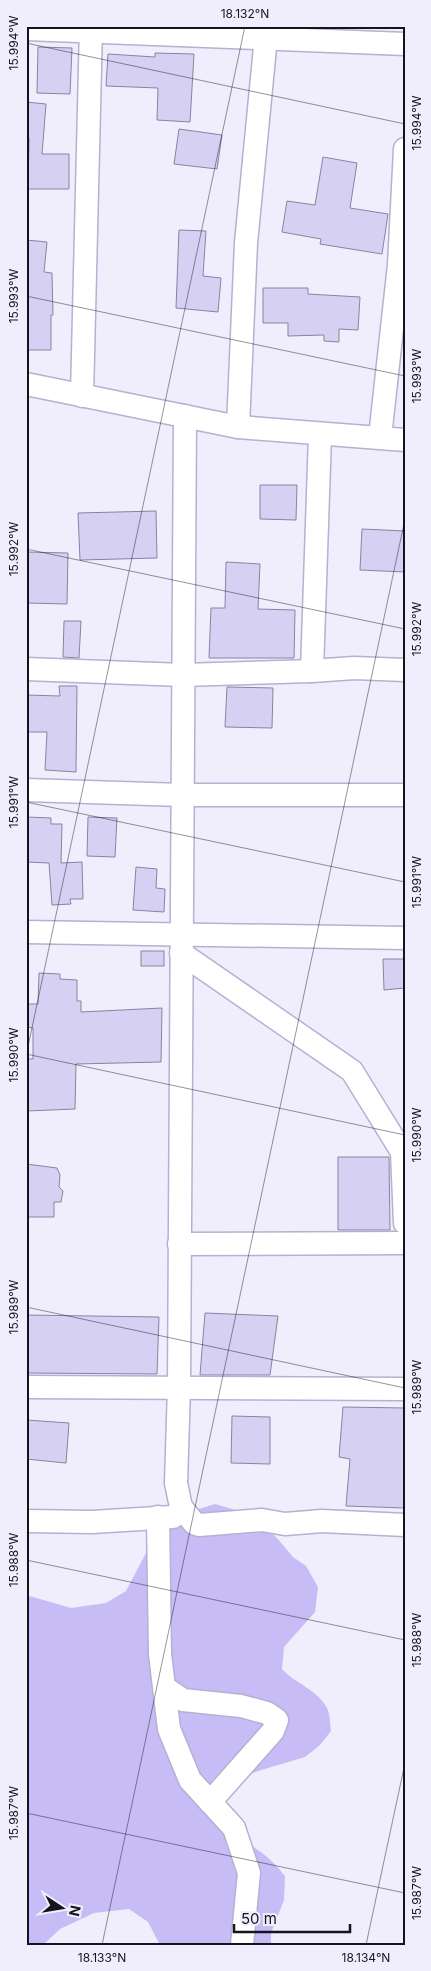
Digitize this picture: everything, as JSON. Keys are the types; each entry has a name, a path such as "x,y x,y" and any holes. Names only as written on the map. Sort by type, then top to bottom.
{"street":[{"path":"82,396 91,28"},
{"path":"26,29 91,28 405,44"},
{"path":"238,427 246,243 266,37"},
{"path":"380,437 399,264 405,149"},
{"path":"26,384 238,427 320,435 380,437 405,440"},
{"path":"185,416 179,1387 176,1483 181,1506 186,1516 199,1524 262,1520 285,1524 322,1521 405,1524"},
{"path":"312,671 320,435"},
{"path":"26,669 183,675 354,668 405,670"},
{"path":"26,790 182,794 405,795"},
{"path":"26,932 181,944 405,938"},
{"path":"181,944 352,1071 402,1152 405,1223"},
{"path":"179,1244 405,1243"},
{"path":"26,1387 405,1389"},
{"path":"26,1521 92,1522 186,1516"},
{"path":"158,1518 160,1654 169,1729 190,1780 234,1828 249,1873 242,1945"},
{"path":"165,1688 183,1700 241,1706 267,1713 277,1720 273,1731 210,1802"}],"shaded area":[{"path":"215,1504 249,1514 277,1538 293,1557 306,1566 318,1587 315,1612 284,1647 282,1669 318,1696 323,1702 329,1713 331,1731 320,1745 305,1757 258,1771 230,1783 221,1797 230,1833 260,1851 285,1876 284,1900 271,1933 271,1945 160,1945 148,1922 129,1909 94,1913 60,1929 43,1945 26,1945 26,1595 71,1608 106,1603 126,1591 157,1532 186,1513"}],"building":[{"path":"38,47 72,48 70,94 37,93"},
{"path":"155,53 194,54 190,122 157,120 158,88 106,86 108,54 155,57"},
{"path":"26,102 46,104 42,154 69,154 69,189 28,189 29,138 26,138"},
{"path":"179,129 222,135 217,169 174,164"},
{"path":"323,157 357,163 350,208 388,214 382,254 320,244 321,239 282,232 287,201 315,205"},
{"path":"179,230 206,231 203,276 221,278 218,312 176,308"},
{"path":"26,240 47,242 44,272 52,273 53,315 51,315 51,350 26,350"},
{"path":"263,288 308,288 308,294 360,297 358,330 339,329 339,342 324,341 324,335 288,336 288,323 263,323"},
{"path":"260,485 297,485 296,520 260,519"},
{"path":"156,511 157,558 80,560 78,513"},
{"path":"362,529 405,531 405,572 360,570"},
{"path":"26,552 68,553 67,604 26,603"},
{"path":"226,562 260,564 258,609 295,610 294,658 209,658 211,608 225,608"},
{"path":"64,621 81,621 79,658 63,657"},
{"path":"59,686 77,686 76,772 45,770 47,732 26,732 26,695 60,696"},
{"path":"227,687 273,688 272,728 225,727"},
{"path":"26,817 51,818 51,824 62,824 61,863 82,862 83,899 70,899 71,904 52,905 49,863 26,862"},
{"path":"88,817 117,818 115,857 87,856"},
{"path":"136,867 157,869 156,888 165,889 164,912 133,910"},
{"path":"141,951 164,951 164,966 141,966"},
{"path":"383,959 405,959 405,988 384,990"},
{"path":"39,973 60,974 60,979 77,980 77,1001 81,1001 81,1012 162,1008 161,1062 76,1064 75,1109 26,1111 26,1059 33,1059 33,1028 26,1027 26,1004 38,1004"},
{"path":"338,1157 389,1157 390,1230 338,1230"},
{"path":"26,1164 57,1168 60,1175 59,1187 63,1191 61,1202 54,1202 54,1217 26,1217"},
{"path":"205,1313 278,1316 270,1375 200,1375"},
{"path":"26,1315 159,1317 157,1374 26,1373"},
{"path":"343,1407 405,1408 405,1508 346,1506 350,1459 339,1457"},
{"path":"232,1416 270,1417 270,1464 231,1463"},
{"path":"26,1420 69,1423 66,1463 26,1459"}]}
